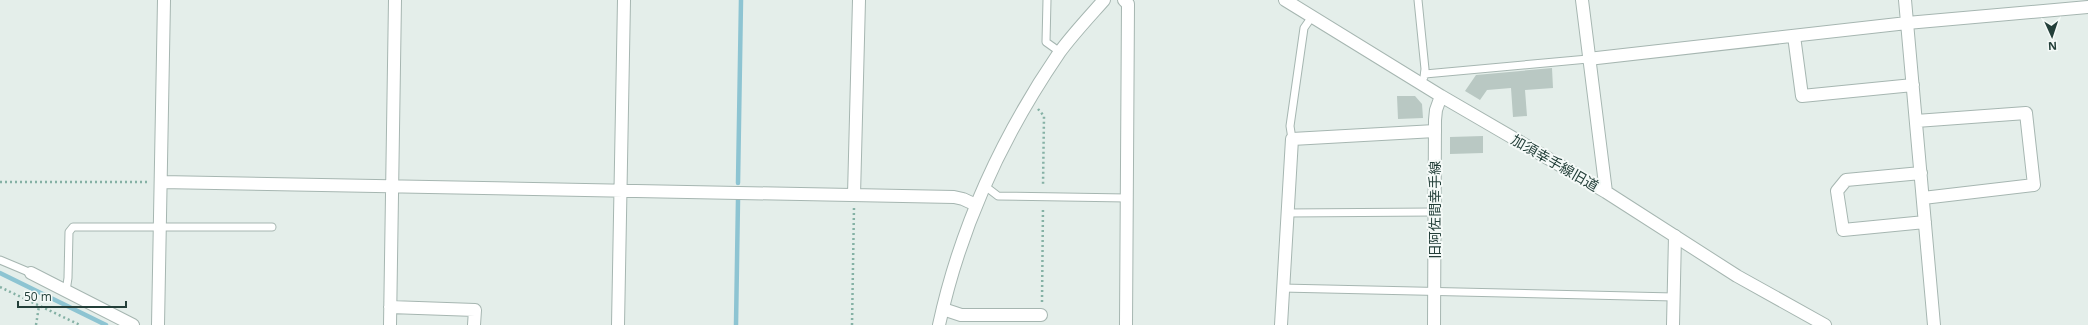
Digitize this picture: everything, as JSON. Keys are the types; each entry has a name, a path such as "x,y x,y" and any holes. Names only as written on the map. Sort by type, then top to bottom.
{"street":[{"path":"158,325 164,0"},
{"path":"390,325 395,0"},
{"path":"618,325 624,0"},
{"path":"854,195 859,0"},
{"path":"939,325 956,262 976,205 1001,152 1029,101 1060,52 1104,0"},
{"path":"1124,0 1128,4 1126,325"},
{"name":"加須幸手線旧道","path":"1285,0 1311,18 1423,78 1441,96 1606,192 1737,276 1821,324"},
{"path":"1582,0 1588,59 1606,192"},
{"path":"1905,0 1934,325"},
{"path":"1588,59 1907,23 2088,7"},
{"path":"1794,36 1802,96 1913,85"},
{"name":"旧阿佐間幸手線","path":"1434,325 1435,131 1436,110 1441,96"},
{"path":"1916,121 2026,113 2034,185 1923,198"},
{"path":"1280,325 1292,139 1435,131"},
{"path":"1921,174 1846,180 1837,192 1843,230 1925,222"},
{"path":"161,182 954,197 976,205"},
{"path":"1674,236 1674,325"},
{"path":"31,273 134,325"},
{"path":"390,307 475,310 474,325"},
{"path":"943,309 961,315 1041,315"}],"lane":[{"path":"1047,0 1046,42 1060,52"},
{"path":"1418,0 1423,78 1588,59"},
{"path":"1292,139 1290,126 1304,28 1311,18"},
{"path":"985,186 998,196 1127,198"},
{"path":"1287,213 1435,212"},
{"path":"66,291 68,278 69,232 73,227 272,227"},
{"path":"0,260 31,273"},
{"path":"1282,288 1674,297"}],"path":[{"path":"1029,101 1044,116 1041,315"},
{"path":"0,182 161,182"},
{"path":"852,325 854,195"},
{"path":"0,287 80,325"},
{"path":"36,325 39,306"}],"building":[{"path":"1552,68 1553,88 1525,90 1527,116 1513,117 1511,88 1487,90 1480,100 1465,91 1476,75"},
{"path":"1397,96 1415,96 1422,104 1423,118 1398,119"},
{"path":"1483,136 1483,153 1450,154 1450,137"}],"waterway":[{"path":"738,183 741,0"},
{"path":"736,325 738,200"},
{"path":"0,273 106,325"}]}
